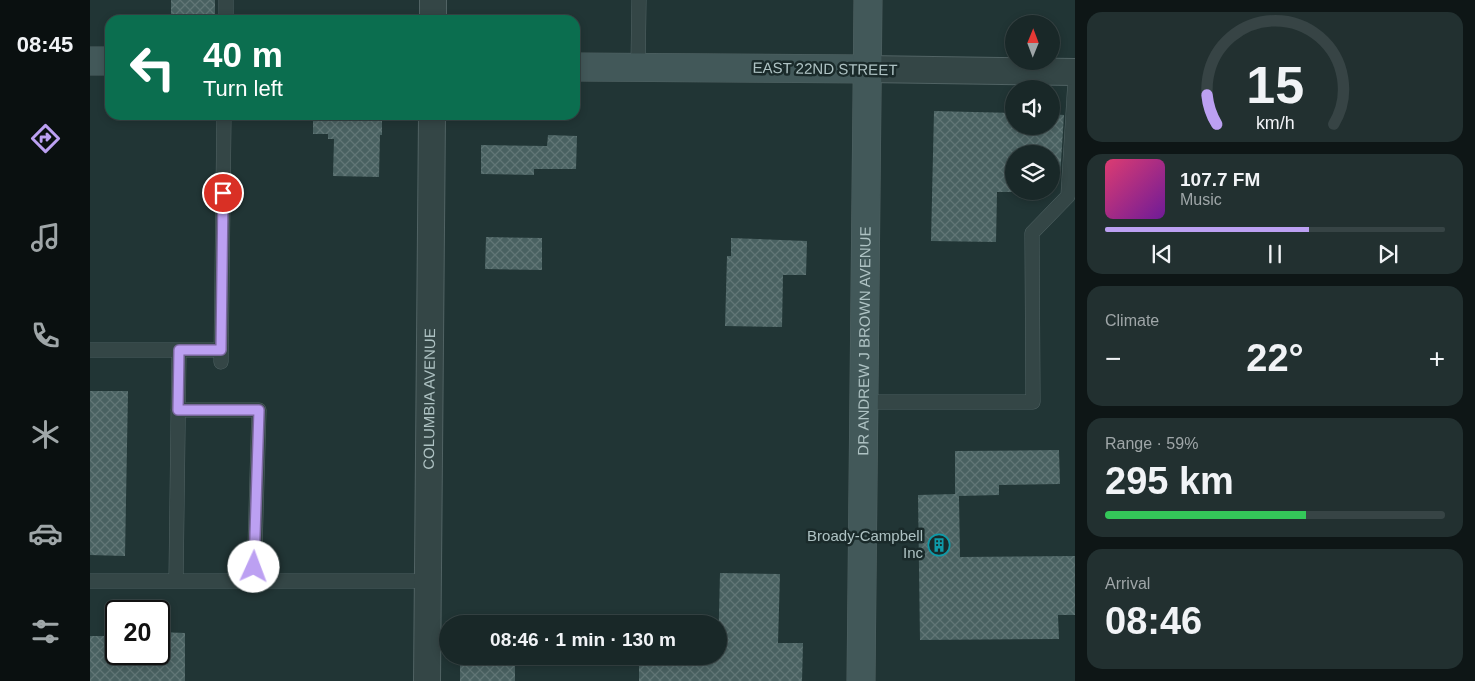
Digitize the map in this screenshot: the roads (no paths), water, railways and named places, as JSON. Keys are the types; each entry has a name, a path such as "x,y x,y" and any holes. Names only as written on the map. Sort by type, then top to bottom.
{"main road":[{"name":"DR ANDREW J BROWN AVENUE","path":"862,681 868,0"},
{"path":"90,61 105,61"},
{"name":"EAST 22ND STREET","path":"580,66 867,69"}],"street":[{"path":"433,0 433,15"},
{"name":"EAST 22ND STREET","path":"867,69 1075,72"},
{"name":"COLUMBIA AVENUE","path":"428,681 432,120"}],"lane":[{"path":"226,0 226,15"},
{"path":"638,67 639,0"},
{"path":"864,402 1033,402 1032,233 1068,196 1075,82"},
{"path":"90,350 179,350 221,356 224,120"},
{"path":"176,581 179,350"},
{"path":"178,410 259,410 254,581"},
{"path":"90,581 428,581"}],"place":[{"name":"Broady-Campbell Inc","path":"939,545"}]}
